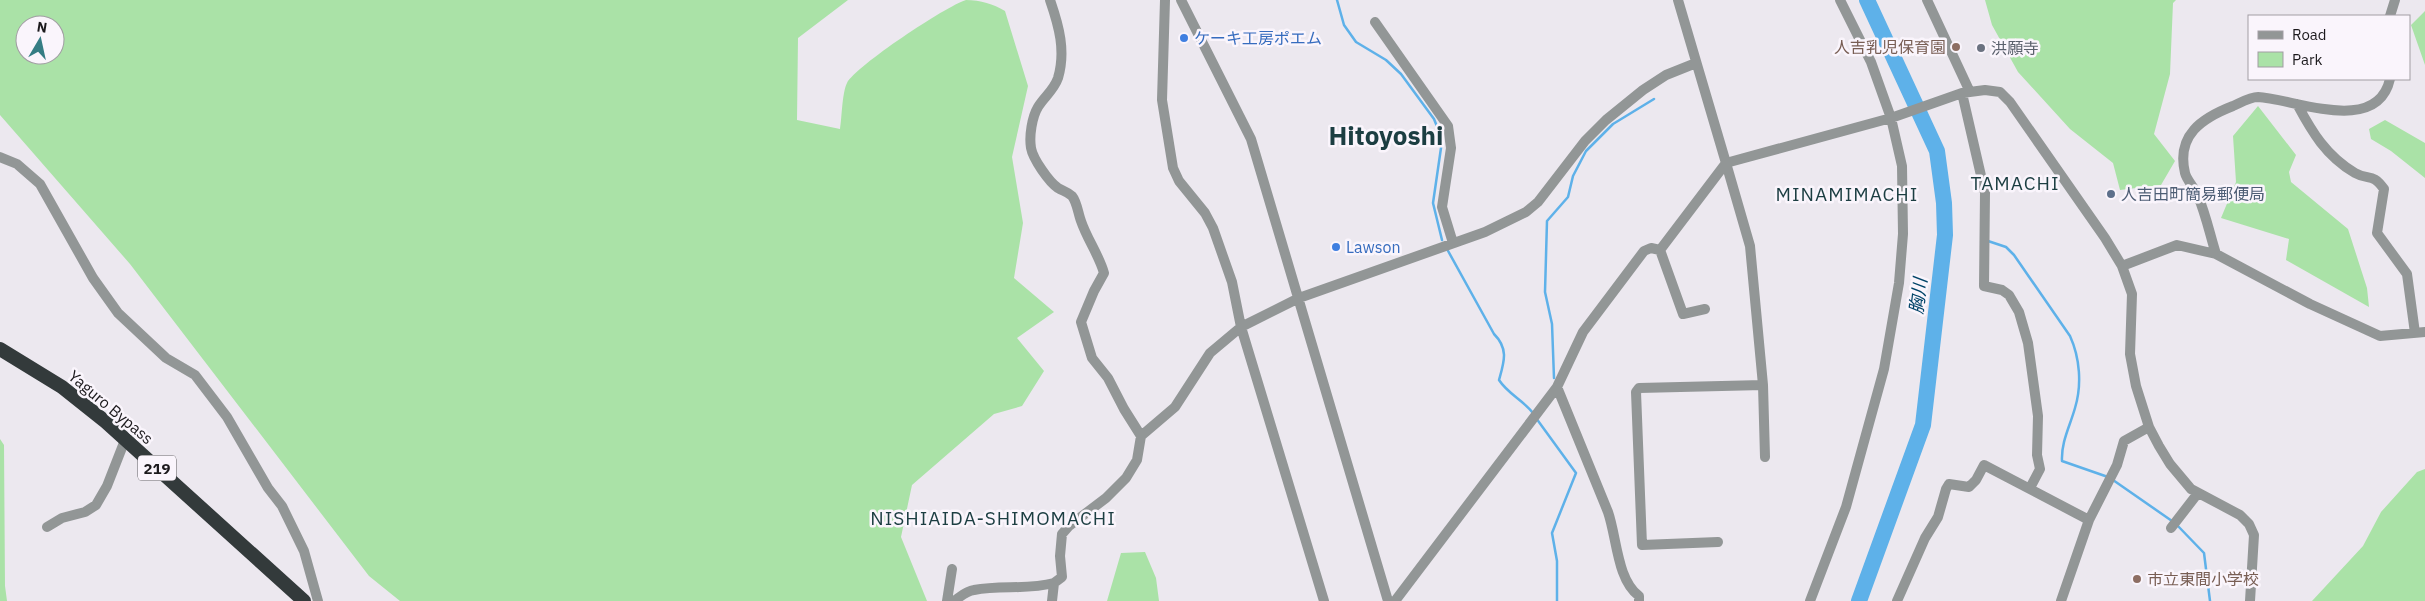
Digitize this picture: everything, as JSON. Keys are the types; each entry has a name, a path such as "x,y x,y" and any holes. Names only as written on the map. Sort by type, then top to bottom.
{"highway":[{"name":"Yaguro Bypass","path":"0,349 62,386 304,601"}],"street":[{"path":"1050,0 1057,21 1062,51 1058,78 1052,91 1037,108 1030,136 1031,149 1048,179 1058,188 1070,194 1074,199 1081,222 1101,262 1104,273 1081,322 1092,358 1108,378 1141,436"},
{"path":"1165,0 1162,100 1173,168 1179,181 1205,213 1232,282 1241,327 1324,601"},
{"path":"1181,0 1251,139 1388,601"},
{"path":"1678,0 1750,246 1763,385 1765,457"},
{"path":"1810,601 1846,507 1890,343 1899,283 1904,192 1895,116 1872,62 1840,0"},
{"path":"1927,0 1966,92 1985,193 1984,286 2002,290 2009,295 2024,327 2031,354 2038,416 2040,469 2030,488"},
{"path":"2390,15 2395,0"},
{"path":"1375,22 1448,126 1451,148 1442,207 1453,243"},
{"path":"954,601 974,590 1005,586 1039,587 1054,583 1062,577 1060,556 1062,534 1069,526 1106,498 1126,478 1137,460 1141,436 1175,407 1210,353 1241,327 1298,298 1485,232 1526,212 1538,202 1585,141 1606,120 1643,90 1666,75 1696,63"},
{"path":"2216,254 2198,194 2185,174 2184,155 2189,134 2200,122 2222,110 2256,97 2330,111 2354,109 2378,101 2385,95 2390,80"},
{"path":"1660,250 1726,163 1895,116 1966,92 1984,90 2000,92 2010,102 2105,238 2122,266 2132,294 2130,354 2138,395 2149,427 2170,464 2191,489 2240,515 2249,524 2254,535 2250,601"},
{"path":"2122,266 2177,245 2216,254 2310,304 2380,336 2420,333 2407,274 2377,232 2384,189 2375,178 2356,174 2337,160 2314,136 2297,104"},
{"path":"0,158 17,164 40,184 93,278 118,313 166,358 195,375 227,417 268,488 282,506 300,542 310,566 318,601"},
{"path":"1395,601 1557,387 1584,332 1622,280 1644,251 1651,248 1660,250"},
{"path":"1660,250 1684,314 1705,309"},
{"path":"1718,542 1642,545 1636,392 1639,388 1763,385"},
{"path":"1557,387 1608,512 1615,534 1618,559 1626,580 1631,590 1639,596 1639,601"},
{"path":"2061,601 2089,520 2117,465 2124,441 2149,427"},
{"path":"47,528 62,518 85,512 96,505 107,486 125,440"},
{"path":"1896,601 1925,538 1938,517 1949,484 1969,487 1976,480 1984,465 2089,520"},
{"path":"2171,528 2198,493"},
{"path":"947,601 952,569"},
{"path":"1052,601 1054,583"}],"green space":[{"path":"0,0 848,0 798,38 797,120 840,129 845,87 854,75 902,37 940,13 966,0 971,0 991,4 1005,11 1028,86 1012,157 1023,223 1014,278 1054,312 1017,338 1044,371 1022,406 994,414 912,485 901,537 927,601 400,601 369,576 130,264 0,115"},
{"path":"1985,0 2176,0 2173,3 2170,74 2154,134 2175,161 2161,185 2120,190 2113,163 2070,129 2018,72 1992,25"},
{"path":"2425,11 2425,65 2411,25"},
{"path":"2258,106 2296,155 2289,172 2291,182 2348,229 2367,288 2369,307 2286,260 2289,239 2221,218 2236,182 2233,136"},
{"path":"2385,120 2425,143 2425,178 2391,151 2371,139 2369,129"},
{"path":"0,439 4,445 5,586 7,601 0,601"},
{"path":"2425,469 2425,601 2312,601 2363,546 2381,512 2417,472"},
{"path":"1145,552 1156,578 1159,601 1107,601 1121,553"}],"waterway":[{"path":"1337,0 1344,25 1356,42 1386,60 1401,74 1434,119 1440,134 1441,148 1433,203 1442,240"},
{"name":"胸川","path":"1859,601 1923,425 1945,235 1944,203 1937,151 1867,0"},
{"path":"1554,378 1552,324 1545,292 1547,221 1568,197 1573,176 1586,151 1613,124 1654,99"},
{"path":"1988,241 2006,247 2014,255 2070,336 2073,344 2078,362 2079,390 2064,441 2062,461 2108,477"},
{"path":"1447,249 1502,345 1504,361 1499,380 1533,413"},
{"path":"1536,418 1576,473 1552,533 1557,561 1557,601"},
{"path":"2113,480 2172,521"},
{"path":"2176,524 2204,553 2210,601"}],"place":[{"name":"ケーキ工房ポエム","path":"1184,38"},
{"name":"人吉乳児保育園","path":"1956,47"},
{"name":"洪願寺","path":"1981,48"},
{"name":"人吉田町簡易郵便局","path":"2111,194"},
{"name":"Lawson","path":"1336,247"},
{"name":"市立東間小学校","path":"2137,579"}],"district":[{"name":"Hitoyoshi","path":"1386,135"},
{"name":"TAMACHI","path":"2015,183"},
{"name":"MINAMIMACHI","path":"1847,194"},
{"name":"NISHIAIDA-SHIMOMACHI","path":"993,518"}]}
